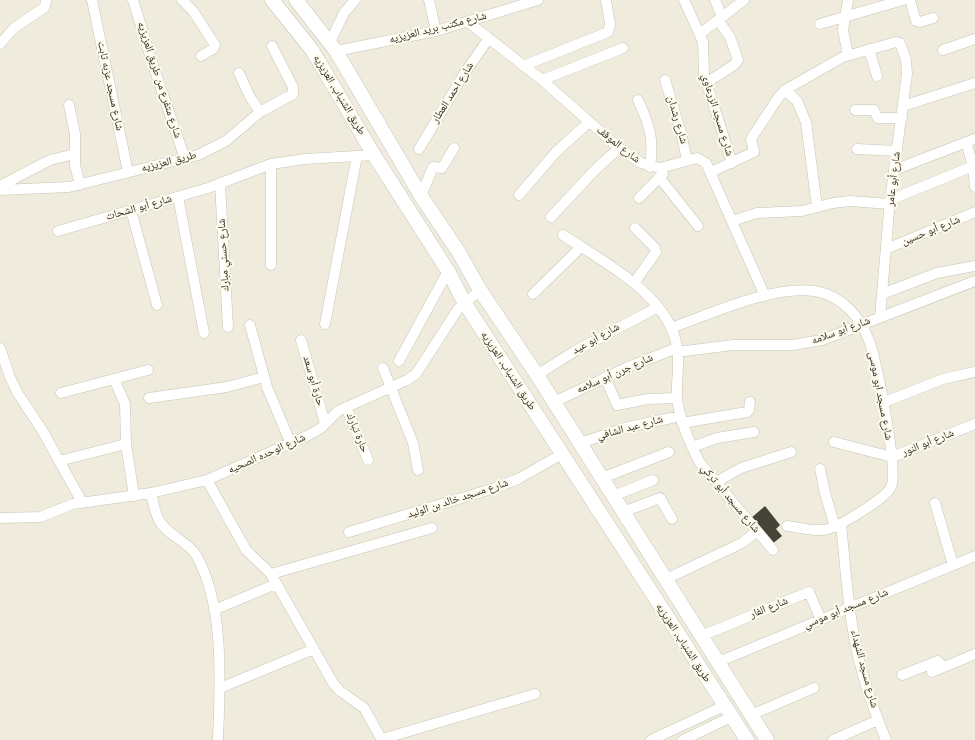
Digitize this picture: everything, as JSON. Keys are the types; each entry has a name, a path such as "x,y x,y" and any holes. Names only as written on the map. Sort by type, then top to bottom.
{"street":[{"path":"0,44 14,28 45,7 46,0"},
{"name":"شارع مسجد عزبه ثابت","path":"92,0 128,172"},
{"name":"شارع متفرع من طريق العزيزيه","path":"133,0 185,159"},
{"path":"182,0 193,11 215,45 213,49 201,56"},
{"name":"طريق الشنباب, العزيزيه","path":"272,0 312,50 374,155 448,271 464,302 727,712 747,740"},
{"name":"طريق الشنباب, العزيزيه","path":"296,0 333,46 421,196 458,250 480,290 537,375 767,740"},
{"path":"333,46 346,10 355,0"},
{"path":"429,0 436,31"},
{"name":"شارع مكتب بريد العزيزيه","path":"333,46 436,31 468,22 509,5 538,0"},
{"path":"524,66 608,32 610,24 606,0"},
{"name":"شارع مسجد الزرعاوي","path":"684,0 701,34 704,51 703,67 706,83 732,163"},
{"path":"706,83 734,65 738,60 730,37 720,19 715,0"},
{"path":"701,34 744,0"},
{"path":"848,0 843,30 848,55"},
{"path":"820,24 902,0"},
{"path":"910,0 916,21 920,22 933,18"},
{"name":"شارع الموقف","path":"468,22 542,80 619,148 641,163 650,167 670,167 687,160"},
{"name":"شارع احمد العطار","path":"419,149 464,74 489,38"},
{"path":"943,50 975,39"},
{"name":"شارع أبو عامر","path":"869,49 896,42 900,43 906,60 907,74 890,202 880,316"},
{"name":"طريق العزيزيه","path":"0,190 51,189 80,185 185,159 198,155 226,141 260,112 290,96 294,90 272,46"},
{"path":"542,80 623,48"},
{"path":"710,172 754,152 751,139 785,90 848,55 869,49 876,76"},
{"path":"239,73 250,97 260,112"},
{"name":"شارع رشدان","path":"665,80 681,133 687,160"},
{"path":"903,106 975,83"},
{"path":"785,90 796,101 806,122 817,206"},
{"path":"638,100 650,127 652,138 650,167"},
{"path":"69,105 75,134 75,165 80,185"},
{"path":"855,110 874,110 878,118 902,118"},
{"path":"519,195 556,152 589,122"},
{"path":"894,170 971,140 975,182"},
{"path":"421,196 434,167 442,168 454,148"},
{"path":"551,217 595,170 619,148"},
{"path":"857,149 897,151"},
{"path":"0,186 50,160 75,154"},
{"name":"شارع أبو الشحات","path":"58,231 178,197 271,164 305,159 374,155"},
{"path":"325,324 356,156"},
{"path":"687,160 697,158 706,163 765,296"},
{"path":"271,164 271,265"},
{"path":"732,221 757,213 802,211 817,206 850,202 890,202 973,166"},
{"path":"639,198 670,167"},
{"path":"659,177 698,226"},
{"name":"شارع حسني مبارك","path":"220,183 228,327"},
{"path":"178,197 204,333"},
{"path":"131,210 157,305"},
{"name":"شارع أبو حسين","path":"886,249 975,212"},
{"path":"634,283 656,252 655,248 635,228"},
{"name":"شارع مسجد أبو تركي","path":"564,235 642,289 658,307 671,328 677,350 677,398 682,419 692,447 700,463 773,550"},
{"path":"533,294 581,247"},
{"path":"882,294 937,273 975,266"},
{"path":"399,361 448,271"},
{"name":"شارع أبو سلامه","path":"677,350 733,345 807,343 822,340 861,323 975,281"},
{"name":"شارع الوحده الصحيه","path":"0,518 40,517 63,507 82,502 134,496 207,480 291,444 315,432 338,411 391,388 416,374 464,302 480,290"},
{"name":"شارع مسجد ابو موسى","path":"671,328 765,296 803,290 826,294 846,306 861,323 873,352 892,457 894,479 887,493 838,525 817,530 787,526"},
{"name":"شارع أبو عيد","path":"537,375 575,350 658,307"},
{"path":"250,325 264,377 278,417 291,444"},
{"path":"489,341 506,329"},
{"name":"حارة أبو سعد","path":"301,340 325,423"},
{"path":"0,348 17,392 42,430 82,502"},
{"name":"شارع جرن أبو سلامه","path":"554,402 604,377 677,350"},
{"path":"383,368 413,443 418,470"},
{"path":"61,393 148,370"},
{"path":"882,403 943,380 975,372"},
{"path":"149,398 227,387 264,377"},
{"path":"604,377 617,405 648,399 677,398"},
{"path":"114,379 125,404 126,444 134,496"},
{"name":"شارع عبد الشافي","path":"580,443 628,427 747,412 749,410 750,402"},
{"name":"حارة تبارك","path":"346,407 368,460"},
{"name":"شارع أبو النور","path":"834,442 892,457 975,424"},
{"path":"692,447 717,438 754,432"},
{"path":"59,461 126,444"},
{"path":"602,478 669,452"},
{"path":"716,482 740,468 791,452"},
{"name":"شارع مسجد خالد بن الوليد","path":"349,532 495,488 523,476 562,454"},
{"name":"شارع مسجد الشهداء","path":"820,469 824,493 838,525 849,608 860,665 886,740"},
{"path":"207,480 246,550 271,574 333,683 340,691 364,708 382,739 535,694"},
{"path":"613,496 653,480"},
{"path":"151,493 160,521 165,528 192,549 208,580 214,610 221,674 218,740"},
{"path":"623,512 660,498 672,519"},
{"path":"935,503 953,565"},
{"path":"271,574 432,528"},
{"path":"666,579 742,543 757,531"},
{"name":"شارع مسجد أبو موسي","path":"718,662 975,556"},
{"path":"214,610 276,584"},
{"name":"شارع الفار","path":"701,636 809,592 821,620"},
{"path":"220,688 314,649"},
{"path":"932,672 975,654"},
{"path":"902,675 938,661 943,667"},
{"path":"751,715 814,688"},
{"path":"651,740 727,712"},
{"path":"683,740 727,712"},
{"path":"833,740 878,720"}],"building":[{"path":"765,506 780,525 776,529 782,536 771,545 750,519"}]}
